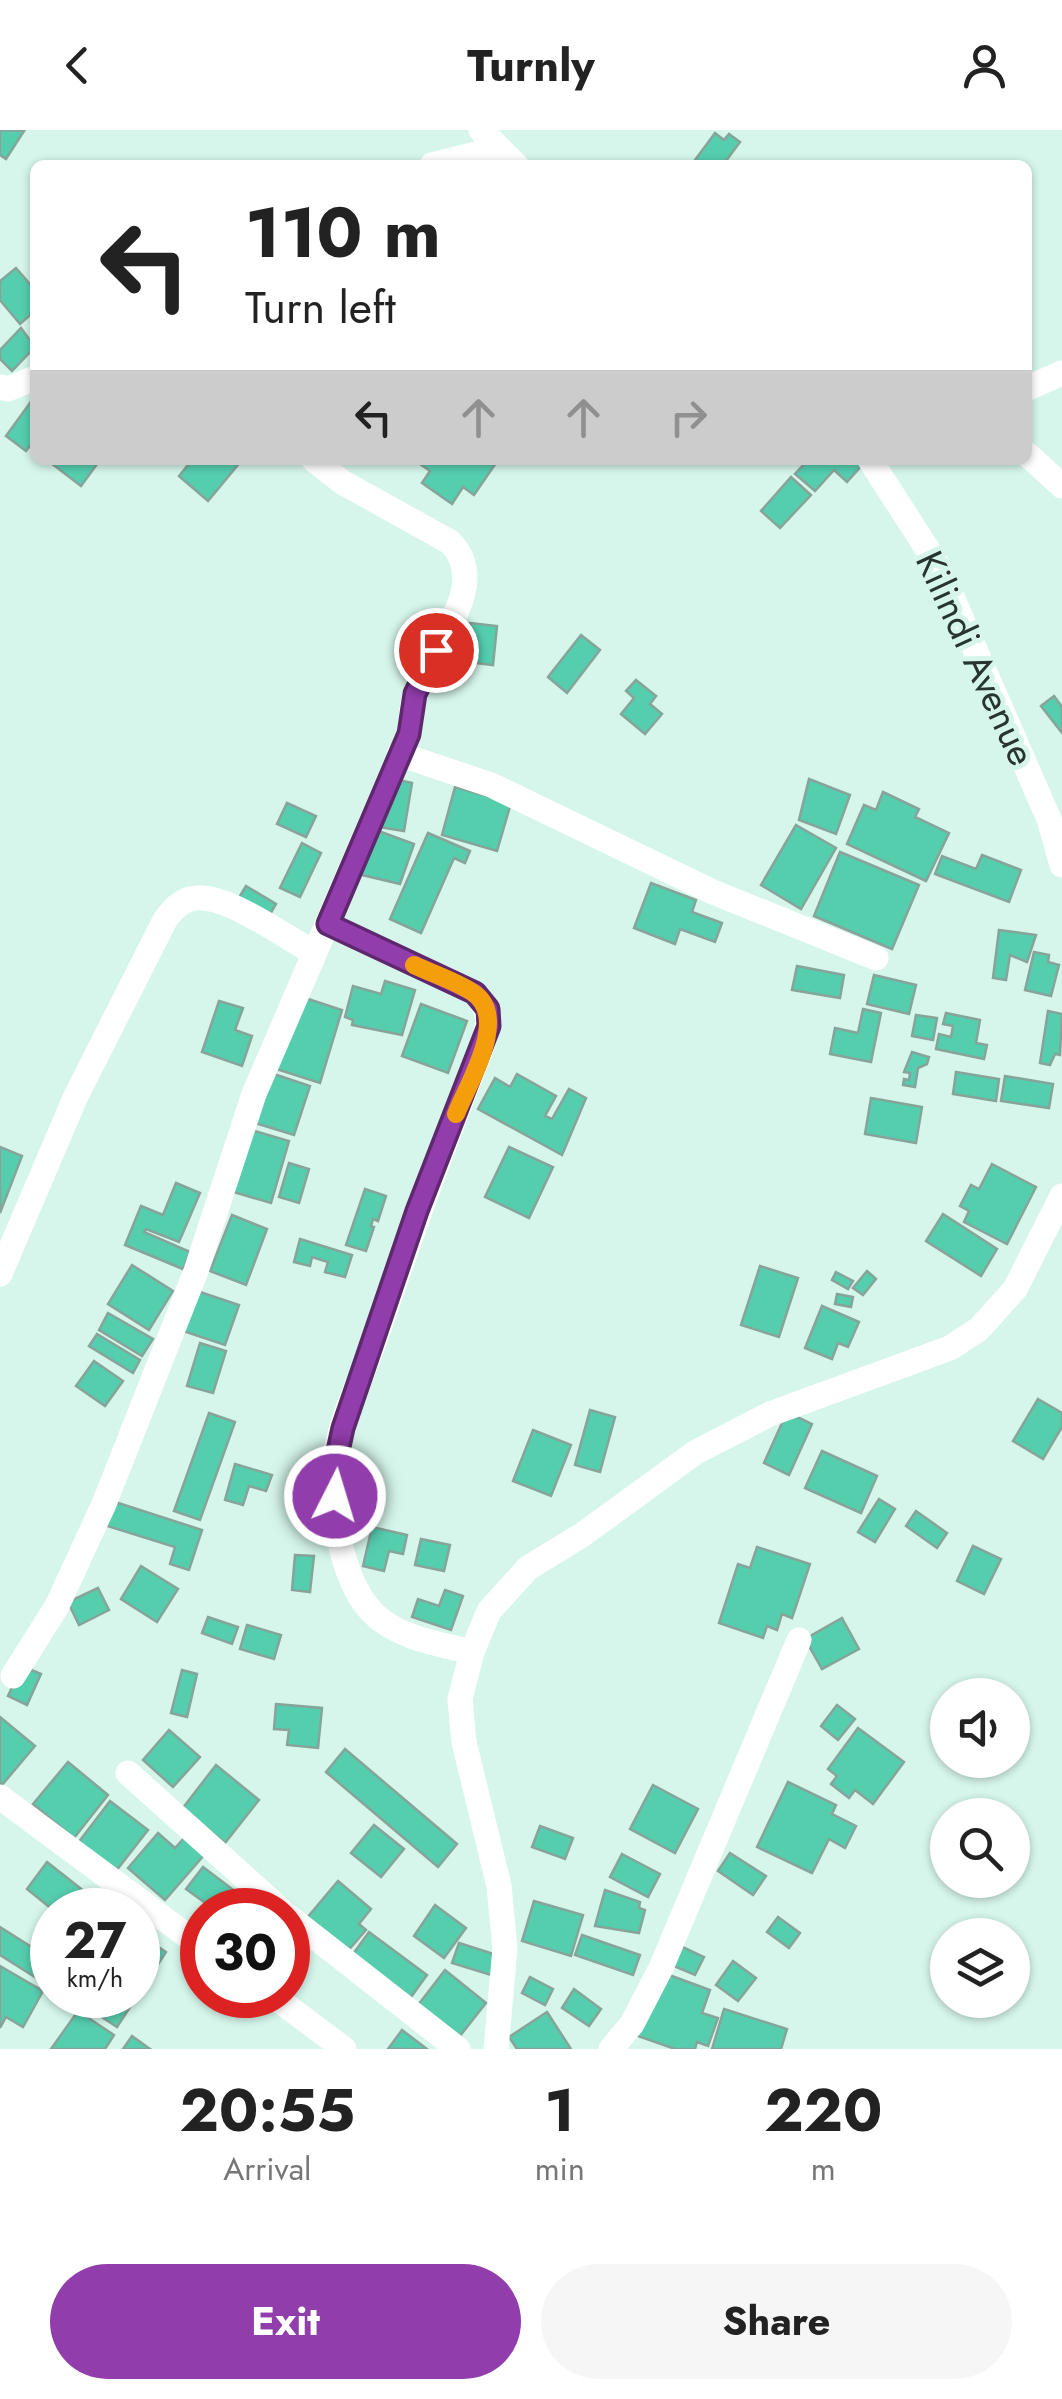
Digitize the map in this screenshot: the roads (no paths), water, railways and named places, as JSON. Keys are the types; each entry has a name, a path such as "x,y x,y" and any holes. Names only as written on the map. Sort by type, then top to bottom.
{"street":[{"path":"451,160 498,148"},
{"path":"1032,386 1062,373"},
{"path":"3,393 30,380"},
{"path":"1032,460 1062,486"},
{"path":"13,1676 57,1606 104,1504 196,1271 254,1094 409,734 415,694 462,595 468,572 463,554 450,542 342,482 320,465"},
{"name":"Kilindi Avenue","path":"873,465 939,566 1050,819 1062,865"},
{"path":"399,754 491,785 713,892 876,958"},
{"path":"0,1274 75,1098 164,920 177,905 195,898 225,904 313,952"},
{"path":"328,924 475,993 488,1009 485,1038 417,1211 343,1428 333,1474 337,1518 352,1580 374,1614 412,1636 472,1652"},
{"path":"496,2049 505,1948 498,1886 464,1742 460,1700 472,1652 490,1612 528,1568 582,1536 696,1452 770,1414 950,1348 979,1329 1015,1289 1062,1196"},
{"path":"612,2049 632,2024 660,1968 798,1640"},
{"path":"128,1773 256,1888"},
{"path":"0,1797 180,1931"},
{"path":"310,1933 458,2049"},
{"path":"303,2018 344,2049"}]}
